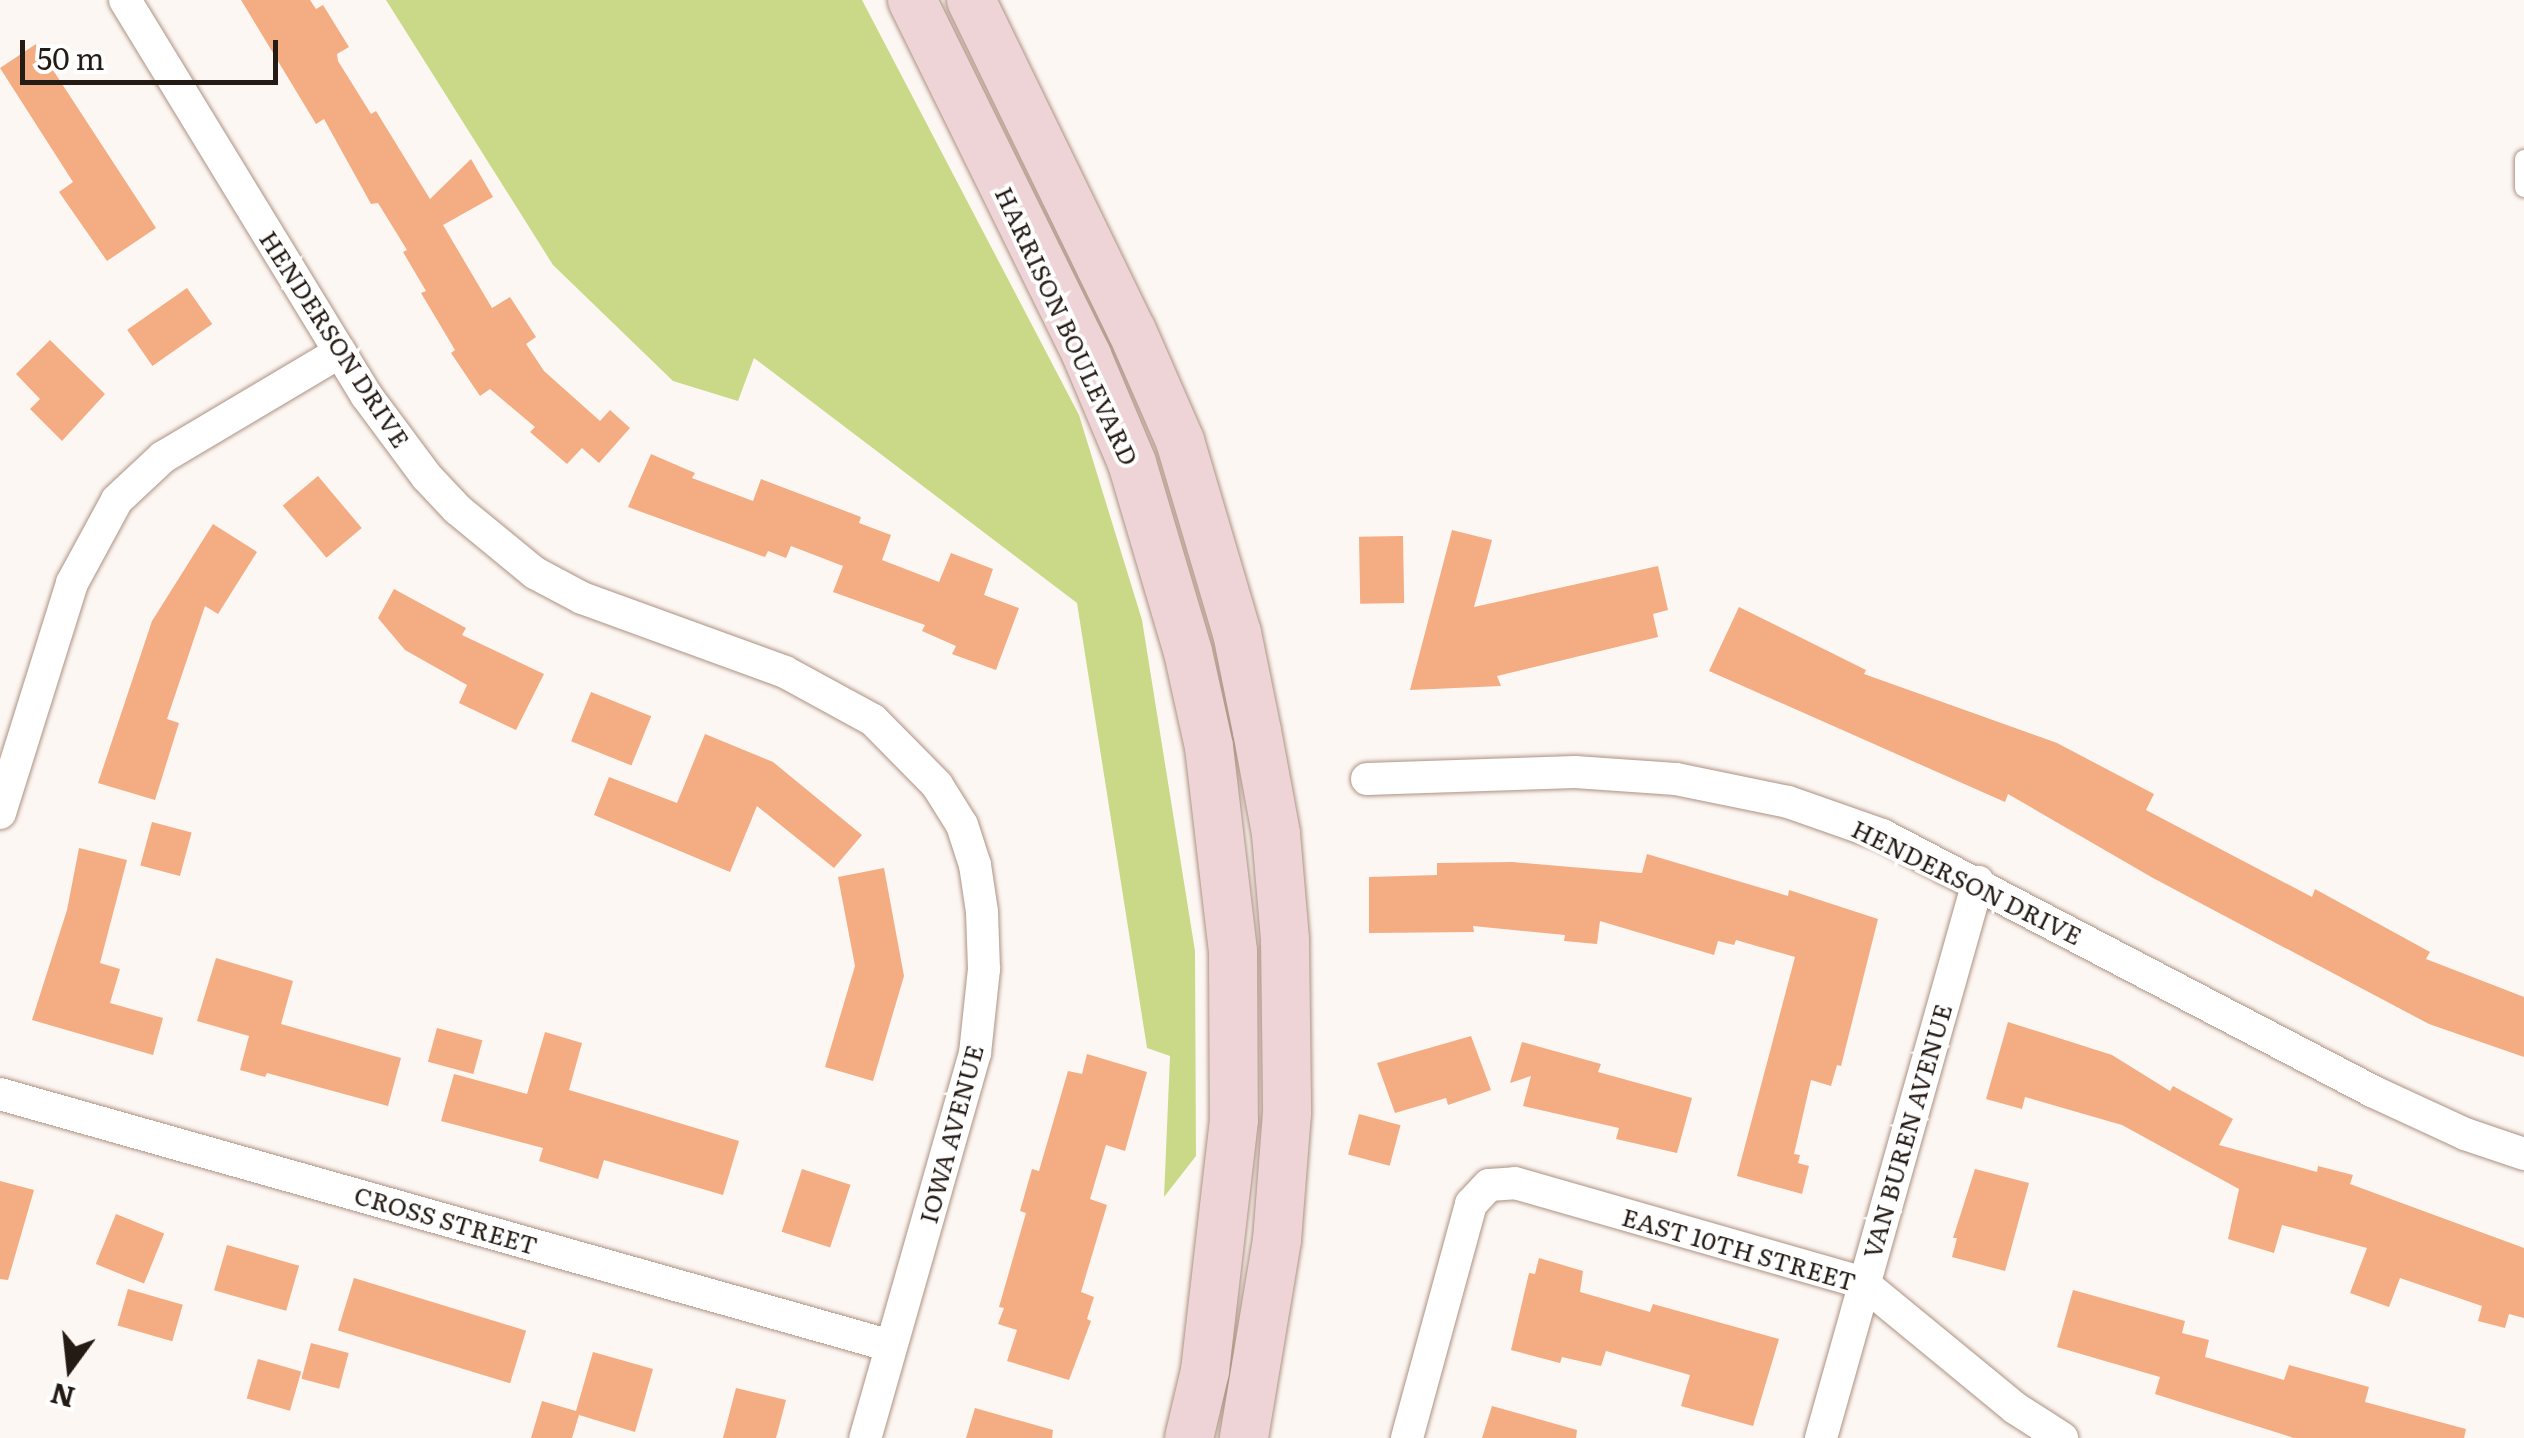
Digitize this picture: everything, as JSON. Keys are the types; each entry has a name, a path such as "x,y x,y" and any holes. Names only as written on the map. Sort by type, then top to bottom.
{"main road":[{"name":"HARRISON BOULEVARD","path":"912,0 1087,356 1132,463 1188,652 1209,746 1233,952 1234,1120 1208,1354 1189,1438"},
{"path":"971,0 1132,331 1180,441 1237,633 1258,731 1276,834 1286,940 1288,1113 1277,1240 1244,1438"}],"street":[{"name":"HENDERSON DRIVE","path":"125,0 340,352 426,477 496,544 582,598 785,672 873,720 908,751 937,785 962,825"},
{"path":"0,813 72,583 117,500 163,457 340,352"},
{"name":"HENDERSON DRIVE","path":"1367,779 1575,772 1676,779 1788,802 1882,834 2372,1091 2465,1134 2524,1154"},
{"name":"IOWA AVENUE","path":"865,1438 975,1053 981,1011 982,912 975,865 962,825"},
{"name":"VAN BUREN AVENUE","path":"1820,1438 1978,882"},
{"name":"CROSS STREET","path":"0,1094 891,1346"},
{"name":"EAST 10TH STREET","path":"1407,1438 1471,1204 1489,1184 1515,1183 1863,1283 2015,1408 2062,1438"}],"lane":[{"path":"2524,159 2524,188"}],"green space":[{"path":"386,0 862,0 1079,415 1142,620 1195,951 1196,1156 1164,1197 1170,1056 1147,1048 1077,603 754,358 738,401 673,381 553,265"}],"building":[{"path":"241,0 310,0 316,9 323,5 349,47 337,54 338,61 371,114 376,111 430,199 471,159 493,197 443,225 492,308 510,297 536,337 526,344 544,371 600,421 610,410 630,428 599,463 582,448 567,464 530,432 535,427 490,389 480,396 451,353 455,350 421,293 426,291 403,252 407,250 378,203 371,204 324,119 316,124"},
{"path":"36,44 156,228 107,261 59,192 73,182 0,68"},
{"path":"187,288 212,324 152,366 127,330"},
{"path":"50,340 105,394 62,441 30,409 40,399 16,374"},
{"path":"651,454 695,473 692,478 753,501 761,479 861,517 859,523 891,535 882,560 939,582 951,553 993,569 984,595 1019,608 996,670 952,654 956,646 922,631 925,625 833,592 843,566 791,546 786,558 768,551 765,557 628,507"},
{"path":"318,476 362,528 326,558 283,506"},
{"path":"213,524 257,552 218,614 205,606 167,719 179,723 155,800 98,783 152,621"},
{"path":"1452,530 1492,540 1474,607 1658,566 1668,610 1653,614 1658,637 1497,676 1501,686 1410,690"},
{"path":"1403,536 1404,603 1360,604 1359,537"},
{"path":"394,589 466,628 462,635 544,674 516,730 459,703 467,685 405,650 378,618"},
{"path":"1739,607 1866,670 1864,674 2057,743 2154,794 2146,810 2312,897 2315,889 2430,952 2426,959 2524,997 2524,1057 2429,1024 2153,878 2008,794 2005,802 1709,671"},
{"path":"591,692 651,716 631,765 571,741"},
{"path":"705,734 773,762 862,835 834,868 757,806 730,872 594,815 609,777 677,803"},
{"path":"152,822 192,833 180,876 140,865"},
{"path":"79,848 127,860 100,963 120,969 110,1003 163,1018 153,1055 32,1020 67,910"},
{"path":"1647,854 1788,896 1789,890 1878,919 1841,1066 1837,1065 1831,1086 1811,1080 1794,1154 1800,1155 1798,1163 1809,1166 1802,1194 1737,1176 1795,957 1736,940 1734,945 1718,941 1714,955 1600,921 1597,944 1564,941 1565,935 1473,926 1474,932 1369,933 1369,877 1437,875 1437,863 1512,862 1642,873"},
{"path":"884,868 904,976 873,1081 825,1067 855,966 838,877"},
{"path":"216,958 293,981 281,1024 401,1058 388,1106 267,1073 265,1077 240,1070 249,1036 197,1021"},
{"path":"2008,1022 2112,1055 2170,1091 2173,1086 2233,1119 2219,1145 2317,1172 2318,1166 2353,1175 2350,1184 2524,1248 2524,1318 2509,1314 2505,1328 2478,1321 2482,1306 2400,1278 2389,1307 2350,1293 2367,1248 2282,1225 2274,1253 2228,1239 2239,1189 2122,1125 2025,1097 2022,1109 1986,1099"},
{"path":"437,1028 482,1040 473,1074 428,1062"},
{"path":"545,1032 582,1043 569,1090 739,1141 723,1195 604,1160 598,1179 539,1161 543,1148 441,1121 454,1074 527,1094"},
{"path":"1471,1036 1491,1090 1448,1105 1446,1098 1395,1113 1377,1063"},
{"path":"1522,1042 1601,1064 1598,1072 1692,1098 1677,1153 1616,1139 1619,1128 1523,1106 1531,1076 1510,1083"},
{"path":"1087,1054 1147,1072 1125,1151 1106,1145 1090,1199 1107,1205 1081,1292 1094,1297 1087,1319 1091,1321 1069,1380 1007,1361 1017,1330 998,1324 1004,1308 999,1307 1026,1213 1020,1211 1032,1169 1039,1171 1068,1071 1082,1074"},
{"path":"1359,1114 1401,1125 1390,1166 1348,1155"},
{"path":"802,1169 851,1185 830,1248 782,1232"},
{"path":"1975,1169 2029,1183 2005,1271 1952,1257 1957,1238 1953,1238"},
{"path":"0,1181 34,1190 8,1280 0,1279"},
{"path":"116,1214 164,1233 144,1284 96,1264"},
{"path":"227,1245 299,1266 286,1311 214,1290"},
{"path":"1539,1258 1583,1271 1580,1292 1650,1312 1653,1304 1779,1339 1753,1426 1681,1406 1690,1375 1606,1351 1601,1366 1562,1357 1560,1363 1511,1350 1529,1273 1535,1274"},
{"path":"354,1278 526,1331 510,1383 338,1331"},
{"path":"128,1289 183,1305 172,1341 118,1326"},
{"path":"2073,1290 2185,1321 2182,1333 2209,1340 2205,1357 2284,1380 2289,1365 2369,1387 2365,1402 2466,1429 2464,1438 2294,1438 2155,1394 2160,1377 2057,1347"},
{"path":"311,1343 349,1353 339,1389 301,1379"},
{"path":"593,1352 653,1369 635,1432 579,1415 572,1438 531,1438 542,1401 576,1411"},
{"path":"258,1359 301,1371 290,1411 247,1398"},
{"path":"736,1388 786,1400 776,1438 723,1438"},
{"path":"1492,1406 1577,1430 1576,1438 1482,1438"},
{"path":"975,1408 1053,1430 1052,1438 966,1438"}]}
